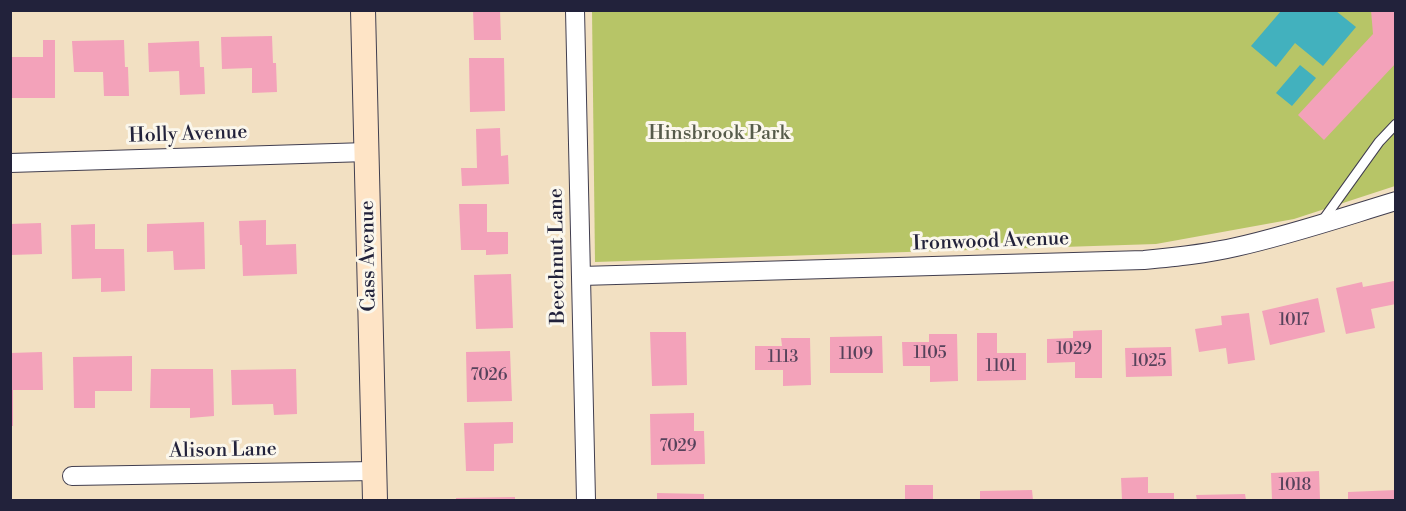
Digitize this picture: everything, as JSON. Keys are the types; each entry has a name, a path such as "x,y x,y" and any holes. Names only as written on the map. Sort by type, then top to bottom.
{"main road":[{"name":"Cass Avenue","path":"363,10 375,501"}],"street":[{"name":"Beechnut Lane","path":"575,10 586,501"},
{"name":"Holly Avenue","path":"10,163 367,152"},
{"name":"Ironwood Avenue","path":"581,276 1144,260 1234,247 1395,201"},
{"name":"Alison Lane","path":"72,476 374,471"}],"lane":[{"path":"1320,224 1379,142 1395,124"}],"green space":[{"name":"Hinsbrook Park","path":"592,11 1395,11 1395,186 1294,219 1156,244 595,262"}],"water":[{"path":"1281,11 1336,11 1356,27 1323,66 1295,43 1276,67 1251,46"},
{"path":"1300,65 1316,78 1292,106 1276,93"}],"building":[{"path":"473,10 500,10 501,40 474,40"},
{"path":"1371,10 1396,10 1396,63 1324,140 1298,115 1373,34"},
{"path":"272,36 277,92 252,93 252,68 222,69 221,37"},
{"path":"43,40 55,40 55,98 10,98 10,57 43,57"},
{"path":"124,40 129,96 104,96 103,72 74,72 72,41"},
{"path":"199,41 200,67 204,67 205,94 180,95 179,71 149,72 148,43"},
{"path":"469,58 504,58 505,111 470,112"},
{"path":"500,128 501,156 508,155 509,184 462,186 461,168 477,168 476,129"},
{"path":"459,204 487,204 487,232 508,232 508,254 486,255 486,250 461,250"},
{"path":"266,220 266,245 296,244 297,274 243,276 239,221"},
{"path":"204,222 205,269 174,270 173,251 147,252 147,224"},
{"path":"41,223 42,254 10,255 10,224"},
{"path":"95,224 95,249 124,249 125,291 101,292 101,278 72,279 71,225"},
{"path":"511,274 513,328 476,329 474,275"},
{"path":"1394,281 1396,304 1371,309 1375,328 1346,334 1336,288 1362,282 1363,287"},
{"path":"1318,298 1325,332 1270,345 1262,311"},
{"path":"1249,313 1255,360 1228,364 1226,348 1199,352 1195,329 1222,325 1221,316"},
{"path":"1102,330 1102,378 1075,378 1075,362 1047,363 1047,339 1073,338 1073,331"},
{"path":"650,332 686,332 687,385 652,386"},
{"path":"977,333 997,333 997,353 1026,353 1026,380 977,381"},
{"path":"929,334 957,334 958,381 930,382 930,366 903,366 902,342 929,342"},
{"path":"882,336 883,373 830,373 830,337"},
{"path":"781,338 810,338 811,385 783,386 783,370 755,370 755,346 782,346"},
{"path":"1171,347 1172,376 1126,377 1125,348"},
{"path":"510,351 512,401 467,402 466,352"},
{"path":"42,352 43,390 13,390 13,426 10,426 10,353"},
{"path":"132,356 132,391 95,391 95,408 74,408 73,357"},
{"path":"151,369 213,369 214,416 190,418 190,408 150,408"},
{"path":"296,369 297,414 274,415 273,404 232,405 231,370"},
{"path":"694,413 694,431 704,431 705,464 651,465 650,414"},
{"path":"513,422 513,443 494,444 494,471 466,471 464,423"},
{"path":"1319,471 1320,499 1272,500 1271,473"},
{"path":"1148,477 1148,493 1174,493 1174,500 1122,500 1121,478"},
{"path":"905,485 933,485 933,500 905,500"},
{"path":"1032,490 1033,500 980,500 980,491"},
{"path":"1396,490 1396,500 1348,500 1348,492"},
{"path":"657,493 704,494 704,500 657,500"},
{"path":"1245,494 1246,500 1197,500 1196,495"},
{"path":"515,497 515,500 456,500 456,498"}]}
